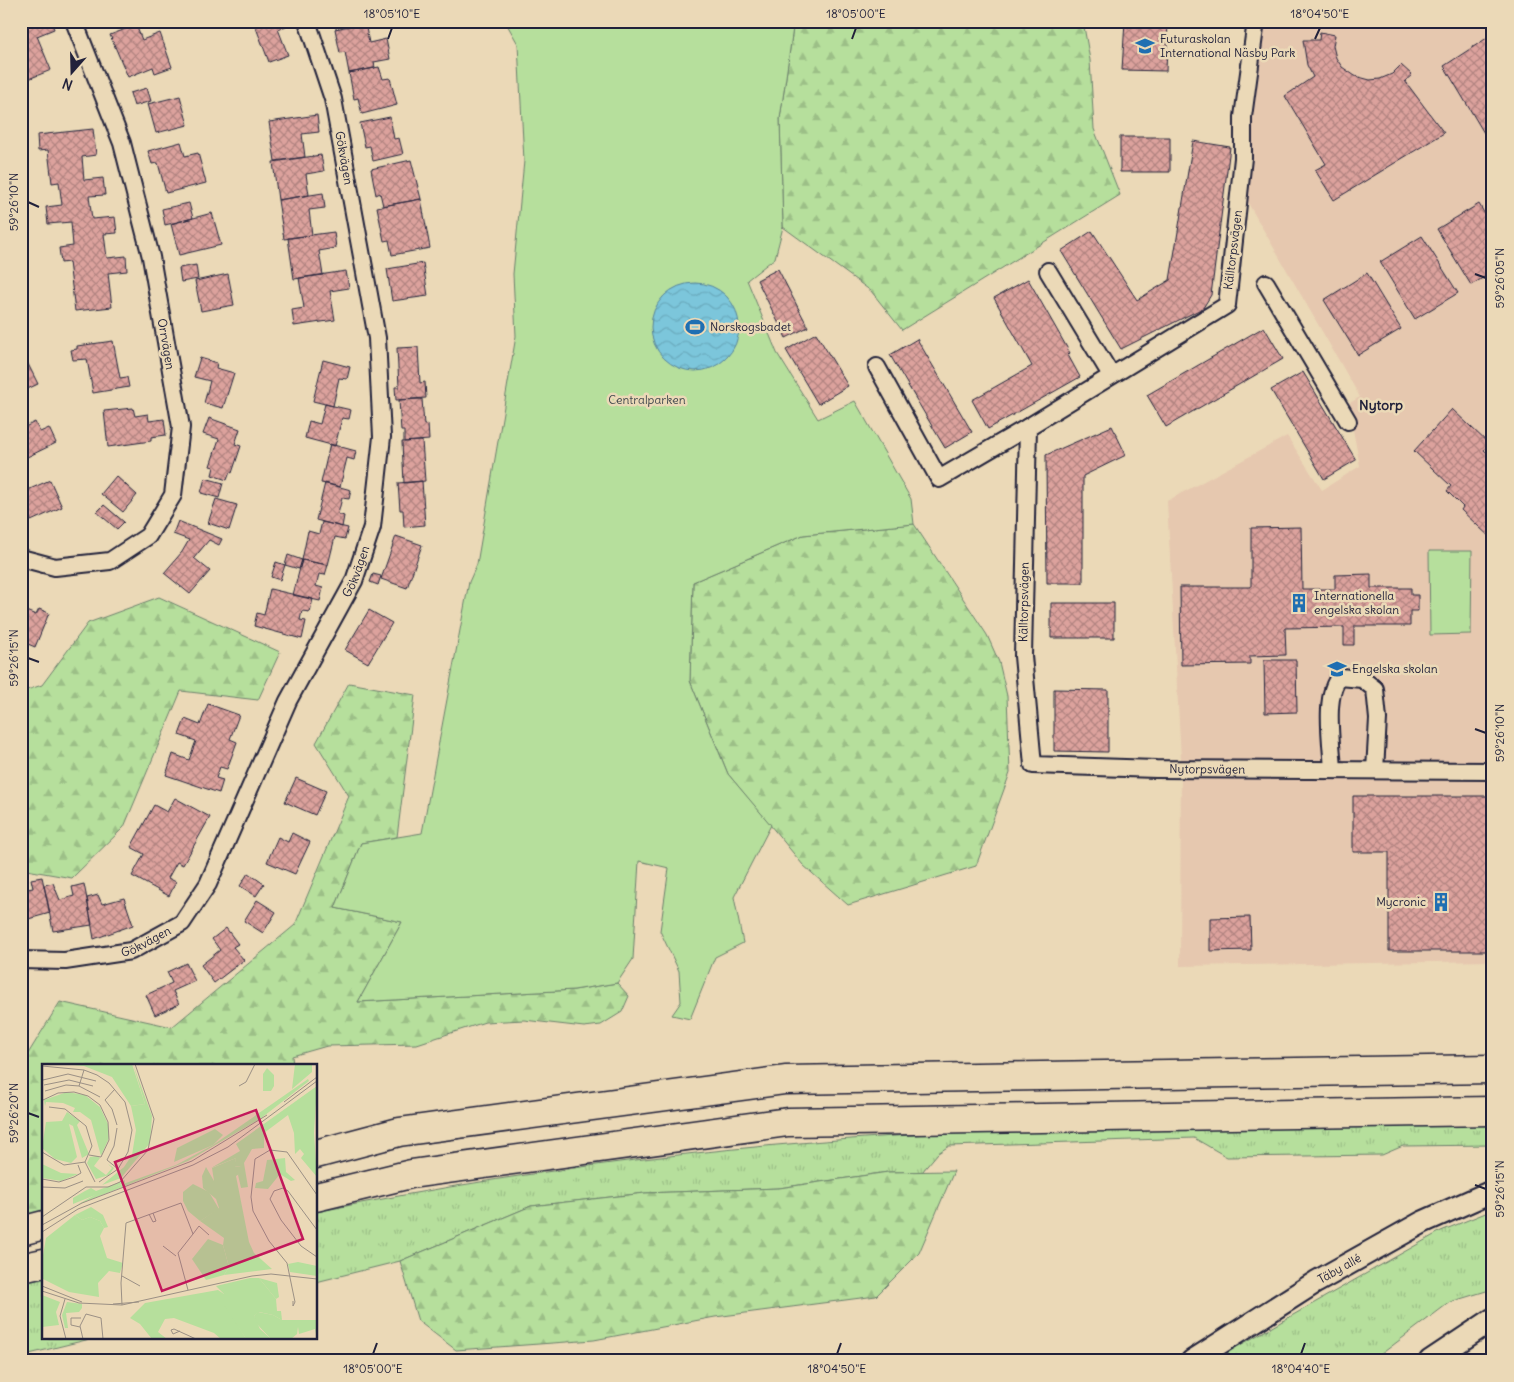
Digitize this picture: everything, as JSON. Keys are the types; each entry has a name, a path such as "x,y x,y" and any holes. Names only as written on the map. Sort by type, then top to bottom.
{"highway":[{"path":"318,1153 399,1132 785,1080 1493,1069"},
{"path":"318,1197 411,1174 788,1122 1493,1111"},
{"path":"21,1231 42,1226"},
{"path":"21,1268 42,1263"}],"street":[{"name":"Orrvägen","path":"21,558 55,567 110,561 148,536 173,495 181,428 150,257 122,143 74,21"},
{"name":"Gökvägen","path":"21,960 65,961 131,951 182,924 208,884 288,701 354,581 372,527 382,437 377,338 333,98 307,21"},
{"name":"Källtorpsvägen","path":"877,367 938,479 1028,427 1227,305 1243,158 1243,118 1256,21"},
{"path":"1048,271 1111,375"},
{"path":"1266,283 1348,421"},
{"name":"Källtorpsvägen","path":"1023,656 1028,427"},
{"name":"Nytorpsvägen","path":"1023,656 1033,765 1156,769 1493,771"},
{"path":"1333,770 1330,714 1333,684 1340,677 1362,679 1375,689 1378,719 1375,770"},
{"name":"Täby allé","path":"1192,1361 1316,1282 1423,1222 1493,1191"},
{"path":"1430,1361 1493,1319"}],"shaded area":[{"path":"1256,21 1493,21 1493,961 1180,966 1181,759 1167,501 1287,436 1322,490 1360,466 1348,404 1360,397 1241,191"}],"green space":[{"name":"Centralparken","path":"505,21 794,21 780,119 783,227 775,258 747,280 777,353 818,419 855,401 911,499 914,524 803,535 693,582 690,681 728,774 771,825 734,897 743,943 715,957 690,1019 672,1015 681,1002 679,971 660,931 669,868 639,861 633,959 617,983 574,990 358,1002 402,922 335,908 361,843 422,833 469,582 477,564 516,336 513,274 524,161 518,44"},
{"path":"794,21 1083,21 1090,60 1094,129 1120,195 902,330 871,291 783,227 780,119"},
{"path":"914,524 987,635 999,662 1007,696 1010,773 976,866 848,905 803,865 728,774 690,681 693,582 803,535"},
{"path":"1429,551 1472,551 1471,634 1430,635"},
{"path":"159,597 280,652 258,700 181,691 124,827 72,878 21,869 21,692 42,685 88,623"},
{"path":"349,683 415,695 397,837 361,843 335,908 402,922 358,1002 574,990 617,983 629,996 622,1012 601,1025 584,1027 524,1020 485,1022 417,1044 327,1046 292,1056 293,1064 42,1064 42,1213 21,1218 21,1065 60,1002 172,1027 295,925 349,796 316,743"},
{"path":"1493,1122 1493,1145 1403,1146 1382,1155 1227,1157 1194,1138 949,1146 938,1153 922,1172 888,1172 779,1188 645,1193 531,1206 400,1261 318,1282 318,1212 406,1195 588,1166 772,1145 956,1133 1159,1126"},
{"path":"954,1171 919,1253 876,1296 715,1317 594,1340 456,1350 418,1321 400,1261 531,1206 645,1193 779,1188 888,1172"},
{"path":"1493,1210 1493,1289 1450,1302 1372,1361 1212,1361 1441,1231"},
{"path":"42,1277 42,1340 86,1340 21,1356 21,1282"}],"water":[{"name":"Norskogsbadet","path":"695,283 712,286 720,290 732,302 736,310 739,327 736,344 732,352 720,364 712,368 695,371 678,368 670,364 658,352 654,344 651,327 654,310 658,302 670,290 678,286"}],"building":[{"path":"21,21 25,24 32,21 51,21 54,29 37,36 51,70 21,82"},
{"path":"265,21 284,21 286,26 278,29 288,55 269,62 255,25"},
{"name":"Futuraskolan International Näsby Park","path":"1125,21 1168,21 1166,71 1122,70"},
{"path":"365,23 369,43 386,39 390,59 374,62 375,68 349,73 345,52 340,53 335,29"},
{"path":"136,25 142,40 160,33 172,67 155,73 153,67 128,77 110,35"},
{"path":"1320,32 1335,35 1333,46 1336,58 1342,67 1355,76 1370,80 1380,79 1392,74 1401,65 1412,75 1405,81 1444,133 1334,200 1315,170 1326,164 1285,96 1313,77 1307,65 1303,40 1319,40"},
{"path":"1493,34 1493,128 1484,133 1444,66"},
{"path":"379,67 383,79 390,78 397,105 362,114 358,98 354,99 349,73"},
{"path":"147,88 151,101 134,106 130,93"},
{"path":"180,96 188,125 156,133 148,104"},
{"path":"317,115 319,132 302,134 305,157 275,161 269,122"},
{"path":"390,117 394,139 399,138 403,154 373,161 370,146 365,147 360,123"},
{"path":"93,129 96,155 82,157 84,180 103,178 105,195 89,196 92,219 115,217 117,233 104,234 107,258 126,256 127,271 108,273 112,307 75,311 69,262 61,263 59,248 73,246 71,222 48,224 46,207 62,205 59,182 52,183 48,150 38,151 37,135"},
{"path":"1120,137 1170,137 1170,172 1120,172"},
{"path":"1193,141 1230,147 1211,295 1203,308 1121,349 1061,251 1092,231 1137,300 1170,280"},
{"path":"181,142 185,156 198,153 206,183 166,193 158,163 152,164 148,151"},
{"path":"321,155 324,171 306,174 309,195 278,200 273,162"},
{"path":"411,160 421,199 383,206 380,193 376,195 371,169"},
{"path":"323,193 325,208 309,210 312,235 284,239 278,200"},
{"path":"421,199 430,248 392,255 389,240 384,241 377,207"},
{"path":"189,203 193,218 165,225 162,209"},
{"path":"1479,204 1493,228 1493,272 1471,285 1437,229"},
{"path":"212,213 221,245 179,255 171,224"},
{"path":"334,232 336,248 319,251 323,275 294,279 288,238"},
{"path":"1422,236 1458,293 1415,319 1380,262"},
{"path":"423,263 428,296 392,301 387,269"},
{"path":"196,265 198,279 181,282 179,268"},
{"path":"778,269 808,327 786,338 757,280"},
{"path":"346,271 349,288 330,291 335,320 294,326 292,310 304,308 299,278"},
{"path":"1367,273 1401,329 1358,355 1324,300"},
{"path":"228,274 234,305 201,311 195,281"},
{"path":"1028,279 1070,353 1068,355 1080,377 988,429 972,400 1032,366 994,298"},
{"path":"1264,327 1283,359 1166,427 1147,395"},
{"path":"816,333 848,386 818,404 786,350"},
{"path":"917,339 972,432 945,448 890,355"},
{"path":"113,341 120,378 127,377 129,387 93,393 87,359 73,360 71,350 77,349 77,346"},
{"path":"418,347 420,383 425,382 426,398 396,400 395,387 399,387 397,348"},
{"path":"25,358 38,384 21,392 21,359"},
{"path":"200,358 217,363 216,368 234,373 223,408 204,403 210,381 194,377"},
{"path":"323,360 350,367 347,379 339,378 333,406 313,401"},
{"path":"1303,372 1356,460 1324,479 1271,390"},
{"path":"422,399 424,425 428,424 429,440 404,442 404,431 401,431 399,400"},
{"path":"325,404 351,410 349,419 342,418 335,446 305,438 309,421 320,424"},
{"path":"133,408 135,416 148,414 149,421 164,419 166,435 151,437 151,441 108,447 104,411"},
{"path":"1452,409 1489,444 1484,450 1493,458 1493,540 1461,510 1463,507 1447,491 1451,486 1414,451"},
{"path":"209,418 240,429 235,444 241,446 232,473 230,472 227,480 212,475 214,467 210,466 219,439 203,434"},
{"path":"35,422 40,432 49,428 56,443 21,460 21,429"},
{"path":"1112,426 1126,455 1083,476 1083,583 1047,583 1046,455"},
{"path":"422,441 425,481 404,483 402,442"},
{"path":"330,444 356,451 354,460 347,458 340,487 321,483"},
{"path":"116,476 137,495 123,512 101,494"},
{"path":"205,478 223,483 219,498 201,493"},
{"path":"50,480 62,507 31,521 21,499 21,493"},
{"path":"422,481 425,525 404,527 403,510 400,510 398,483"},
{"path":"325,483 351,490 349,499 342,498 338,514 344,516 342,527 316,520"},
{"path":"216,499 237,505 229,530 208,523"},
{"path":"104,505 124,522 117,529 97,512"},
{"path":"178,521 222,539 219,545 209,540 194,558 210,571 190,594 164,573 182,552 189,540 173,534"},
{"path":"322,522 348,528 345,539 335,537 328,565 302,560 308,531 319,534"},
{"name":"Internationella engelska skolan","path":"1301,527 1302,589 1335,589 1335,575 1371,574 1371,588 1411,588 1411,595 1418,595 1418,611 1410,611 1410,626 1354,626 1354,645 1344,645 1344,627 1285,628 1286,655 1250,656 1250,664 1181,665 1180,587 1251,587 1251,528"},
{"path":"396,536 422,545 407,588 381,579"},
{"path":"288,555 302,560 299,569 285,565"},
{"path":"302,560 328,565 325,575 319,574 316,586 323,588 320,601 293,595"},
{"path":"276,562 285,565 280,580 271,577"},
{"path":"373,574 381,576 378,585 370,582"},
{"path":"270,589 313,599 310,612 302,611 300,620 306,621 302,639 254,626 257,613 264,615"},
{"path":"1051,603 1114,603 1114,638 1051,638"},
{"path":"21,609 36,615 39,609 49,613 35,647 21,641"},
{"path":"369,610 392,623 368,663 345,650"},
{"path":"1264,660 1296,660 1297,712 1265,713"},
{"path":"1054,689 1108,690 1108,752 1054,751"},
{"path":"208,704 239,715 230,739 237,742 227,769 220,767 216,778 223,780 219,793 166,775 173,754 189,760 196,741 179,735 185,719 200,725"},
{"path":"296,778 326,791 315,815 285,802"},
{"name":"Mycronic","path":"1353,796 1493,796 1493,951 1389,951 1389,852 1353,852"},
{"path":"175,798 210,817 183,865 177,862 168,878 176,882 169,896 132,876 144,854 131,847 154,805 167,812"},
{"path":"292,833 310,842 295,874 267,862 278,837 288,842"},
{"path":"248,873 264,884 256,896 240,886"},
{"path":"42,877 50,913 21,921 21,890 33,888 31,879"},
{"path":"53,883 60,900 74,896 72,887 84,884 92,925 53,931 44,885"},
{"path":"98,895 102,904 124,898 133,925 94,939 87,898"},
{"path":"257,900 276,912 263,933 244,921"},
{"path":"1250,917 1251,950 1210,951 1210,918"},
{"path":"226,928 238,944 233,947 244,960 214,983 201,965 220,950 212,939"},
{"path":"186,963 195,981 173,991 179,1004 155,1015 146,995 172,983 167,972"}],"place":[{"name":"Futuraskolan International Näsby Park","path":"1145,46"},
{"name":"Norskogsbadet","path":"695,327"},
{"name":"Internationella engelska skolan","path":"1299,603"},
{"name":"Engelska skolan","path":"1337,669"},
{"name":"Mycronic","path":"1441,902"}],"district":[{"name":"Nytorp","path":"1381,405"}]}
